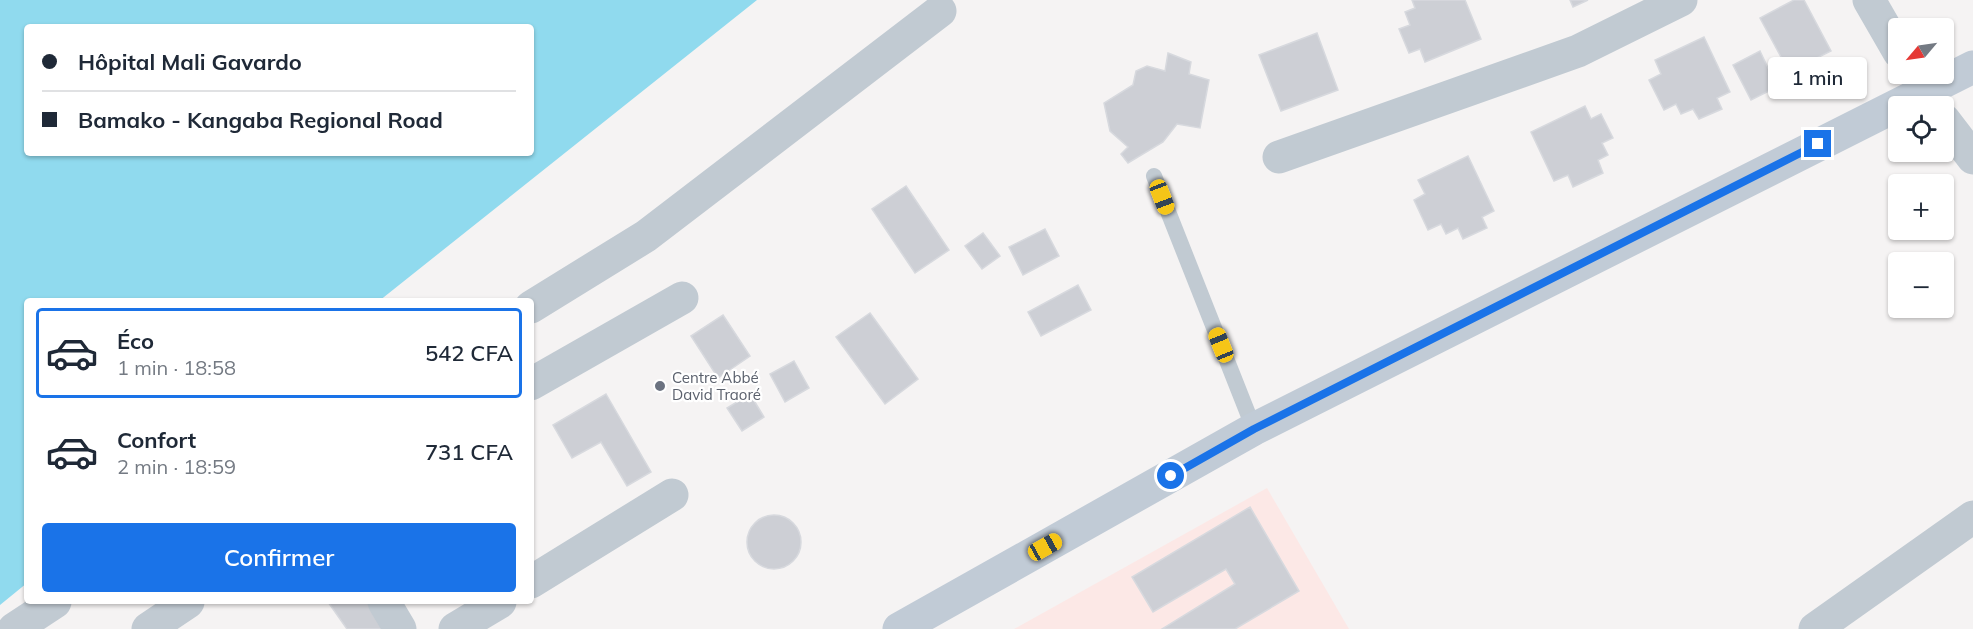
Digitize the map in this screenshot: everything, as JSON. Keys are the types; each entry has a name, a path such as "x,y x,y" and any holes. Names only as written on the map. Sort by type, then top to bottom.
{"street":[{"path":"1279,157 1578,51 1682,0"},
{"path":"1869,0 1888,33"},
{"path":"534,305 646,236 940,11"},
{"path":"899,629 1254,429 1922,90 1973,67"},
{"path":"1954,133 1973,158"},
{"path":"534,382 682,298"},
{"path":"534,580 672,495"},
{"path":"1815,629 1973,517"},
{"path":"14,629 52,604"},
{"path":"147,629 185,604"},
{"path":"385,604 400,629"},
{"path":"455,629 497,604"}],"lane":[{"path":"1154,176 1254,429"}],"shaded area":[{"path":"1267,488 1349,629 1014,629"}],"water":[{"path":"0,0 757,0 383,298 24,298 24,585 0,605"}],"building":[{"path":"1412,0 1465,0 1481,39 1425,62 1420,49 1409,53 1399,29 1410,25 1405,12 1415,8"},
{"path":"1570,0 1588,0 1573,7"},
{"path":"1794,0 1804,0 1831,51 1789,72 1760,18"},
{"path":"1317,33 1338,90 1281,111 1259,55"},
{"path":"1704,37 1730,92 1717,98 1722,109 1699,119 1693,109 1681,114 1676,104 1664,110 1649,80 1661,74 1655,60"},
{"path":"1760,51 1777,87 1751,100 1733,65"},
{"path":"1168,53 1191,62 1189,74 1209,80 1200,128 1177,124 1163,142 1128,163 1121,154 1128,147 1110,131 1104,103 1133,85 1136,71 1147,66 1165,71"},
{"path":"1585,106 1591,119 1601,114 1613,138 1602,143 1608,155 1598,160 1603,173 1573,187 1568,175 1554,181 1531,132"},
{"path":"1468,156 1494,211 1482,217 1487,228 1463,239 1458,228 1446,234 1441,224 1428,230 1414,200 1425,194 1418,180"},
{"path":"906,186 949,250 915,273 872,209"},
{"path":"1045,229 1059,256 1023,275 1009,247"},
{"path":"983,233 1000,256 982,269 965,246"},
{"path":"1078,285 1091,310 1041,336 1028,312"},
{"path":"870,313 918,379 885,404 836,337"},
{"path":"723,315 750,356 718,378 691,336"},
{"path":"794,361 809,388 785,402 770,374"},
{"path":"606,394 651,472 627,486 601,442 572,458 553,425"},
{"path":"750,394 764,417 742,431 727,408"},
{"path":"1250,507 1299,591 1235,629 1162,629 1235,584 1226,569 1153,612 1132,577"},
{"path":"769,515 779,515 789,519 797,527 801,542 797,557 789,565 779,569 769,569 759,565 751,557 747,547 747,537 751,527 759,519"},
{"path":"329,604 371,604 389,629 347,629"}],"place":[{"name":"Centre Abbé David Traoré","path":"660,386"}],"route":[{"path":"1171,476 1254,429 1818,144"}]}
